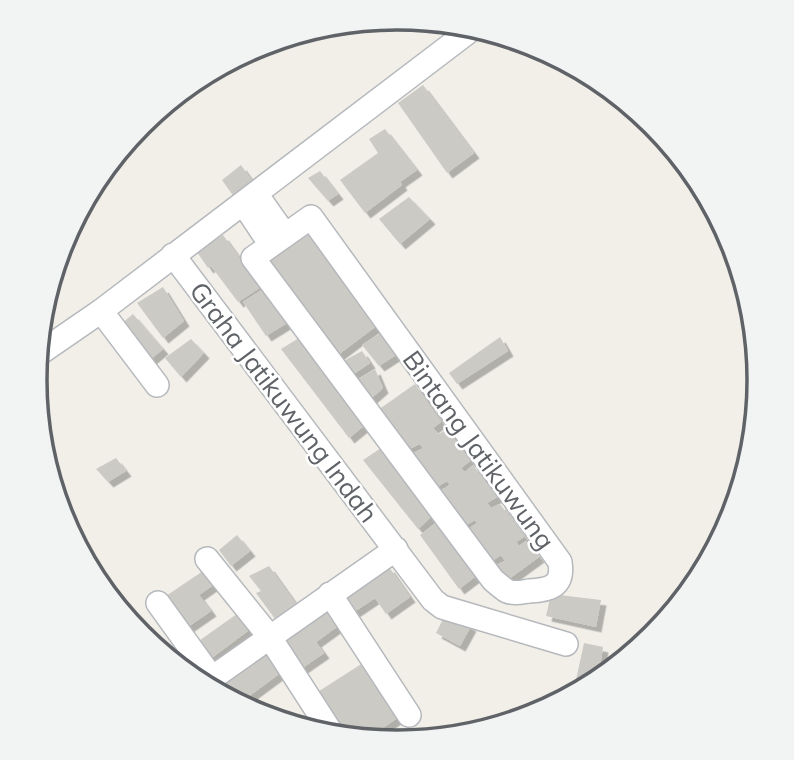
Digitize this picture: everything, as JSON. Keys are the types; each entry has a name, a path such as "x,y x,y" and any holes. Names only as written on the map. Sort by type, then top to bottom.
{"street":[{"path":"48,347 101,311 463,36"},
{"path":"250,198 278,240"},
{"name":"Bintang Jatikuwung","path":"311,217 561,562 562,573 556,584 546,590 514,593 504,590 493,580 253,258 278,240 311,217"},
{"name":"Graha Jatikuwung Indah","path":"173,255 427,593 442,607 566,643"},
{"path":"101,311 157,385"},
{"name":"Graha Jatikuwung Indah","path":"214,678 269,636 396,549"},
{"path":"207,559 269,636 325,723"},
{"path":"330,594 409,715"},
{"name":"Graha Jatikuwung Indah","path":"159,603 206,673"}],"building":[{"path":"423,85 474,153 447,173 398,103"},
{"path":"385,129 417,170 365,213 340,180 378,153 369,139"},
{"path":"241,165 253,182 234,197 222,180"},
{"path":"320,171 338,194 328,201 308,178"},
{"path":"409,197 430,219 400,244 379,219"},
{"path":"304,228 375,327 334,358 263,258"},
{"path":"223,235 261,287 238,302 197,252"},
{"path":"163,287 184,321 163,338 137,303"},
{"path":"263,289 287,323 266,336 243,302"},
{"path":"133,314 163,349 151,359 121,324"},
{"path":"382,332 399,353 379,366 362,345"},
{"path":"500,337 508,351 457,384 449,373"},
{"path":"299,338 365,425 349,438 281,349"},
{"path":"191,339 204,353 181,377 165,358"},
{"path":"362,351 370,363 349,377 340,363"},
{"path":"375,369 383,388 366,403 353,382"},
{"path":"415,384 441,422 433,428 439,434 447,429 470,461 461,468 465,472 473,465 497,497 487,503 491,508 500,504 524,537 516,542 519,546 526,541 539,557 502,584 489,568 505,561 501,555 487,564 464,532 477,523 475,520 461,528 435,494 450,485 447,481 432,490 408,456 423,448 420,444 405,451 378,410"},
{"path":"381,448 432,516 418,529 363,460"},
{"path":"116,458 126,471 108,482 96,469"},
{"path":"437,522 476,576 459,589 420,535"},
{"path":"237,535 250,551 231,566 219,550"},
{"path":"269,566 296,604 275,619 256,593 261,591 249,576"},
{"path":"389,567 410,597 386,614 375,598 354,612 344,598"},
{"path":"206,569 216,583 199,595 211,611 185,629 163,598"},
{"path":"551,594 601,600 596,627 546,616"},
{"path":"329,607 341,624 316,642 324,653 301,669 281,640"},
{"path":"241,611 253,627 209,660 196,643"},
{"path":"446,613 471,626 460,646 436,633"},
{"path":"584,643 603,647 600,665 576,680"},
{"path":"267,649 283,671 248,697 222,683"},
{"path":"366,661 400,716 380,730 337,725 316,693"}]}
